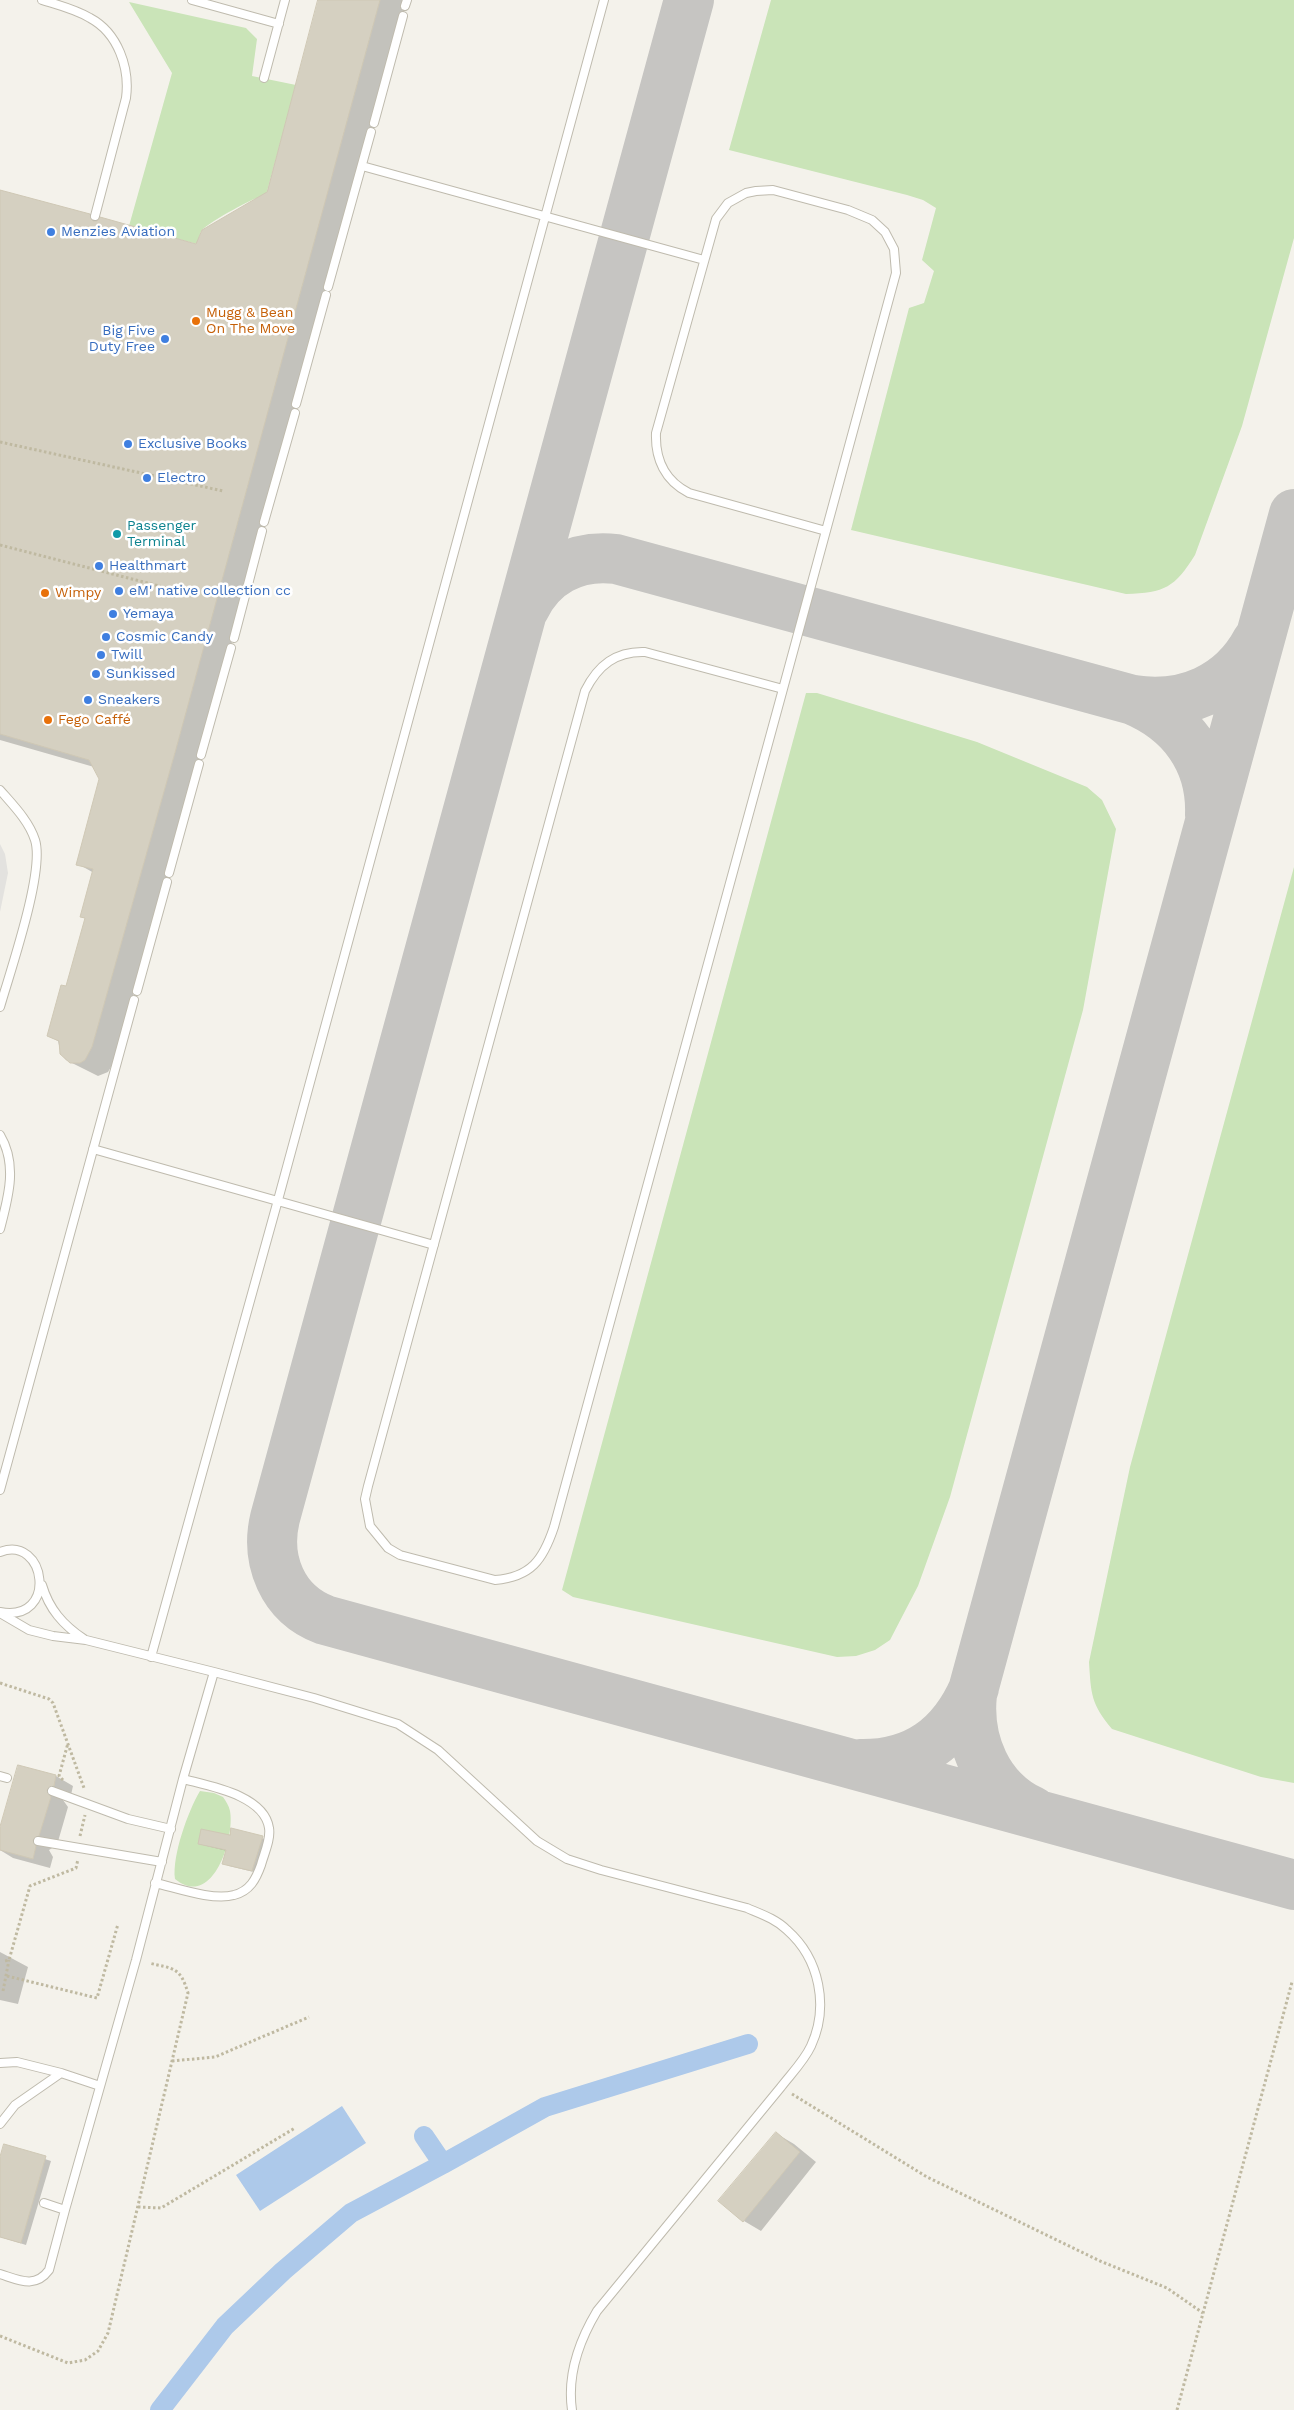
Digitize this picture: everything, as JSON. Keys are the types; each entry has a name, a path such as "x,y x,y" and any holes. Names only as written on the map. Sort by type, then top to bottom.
{"lane":[{"path":"42,0 78,12 92,19 111,38 125,65 128,81 126,98 95,216"},
{"path":"192,0 279,24"},
{"path":"264,78 286,0"},
{"path":"151,1657 278,1200 604,0"},
{"path":"374,124 403,16"},
{"path":"264,522 371,132"},
{"path":"362,166 704,260"},
{"path":"783,689 645,652 630,653 614,658 596,670 585,691 365,1499 366,1514 370,1526 379,1539 400,1556 476,1577 495,1580 511,1579 527,1572 539,1561 548,1546 554,1527 783,689 826,531 896,273 894,249 885,232 864,216 773,190 756,191 737,198 723,209 716,219 656,433 656,444 661,465 673,482 689,493 826,531"},
{"path":"234,638 262,531"},
{"path":"201,755 231,648"},
{"path":"169,873 199,764"},
{"path":"0,790 24,818 35,838 38,850 32,895 0,1007"},
{"path":"137,990 167,882"},
{"path":"0,1490 134,1000"},
{"path":"0,1135 6,1145 10,1160 10,1185 0,1229"},
{"path":"93,1149 434,1245"},
{"path":"0,1552 17,1551 29,1557 38,1567 46,1599 60,1620 67,1628 86,1640"},
{"path":"0,1612 18,1612 28,1608 35,1600 41,1580"},
{"path":"0,1612 29,1630 53,1636 86,1640 214,1672 323,1701 398,1724 438,1750 537,1841 566,1859 600,1870 747,1908 767,1916 786,1928 799,1942 813,1965 821,2005 816,2033 810,2048 781,2087 597,2311 586,2328 576,2356 572,2378 572,2410"},
{"path":"0,2274 29,2283 45,2276 49,2270 214,1672"},
{"path":"155,1883 219,1897 235,1895 246,1890 257,1878 268,1841 269,1828 264,1816 254,1804 221,1789 183,1779"},
{"path":"52,1792 128,1819 171,1829"},
{"path":"38,1841 162,1862"},
{"path":"0,2063 17,2062 61,2073 100,2086"},
{"path":"0,2124 15,2105 61,2073"},
{"path":"44,2203 65,2210"}],"path":[{"path":"0,442 223,490"},
{"path":"0,545 198,596"},
{"path":"0,1682 49,1699 53,1704 84,1788"},
{"path":"6,1976 97,1998 118,1924"},
{"path":"3,1991 10,1960"},
{"path":"0,2336 68,2363 85,2360 98,2352 108,2334 188,1993 183,1976 173,1969 156,1965"},
{"path":"1177,2410 1292,1982"},
{"path":"172,2061 214,2058 309,2017"},
{"path":"781,2087 831,2120 927,2177 1100,2261 1167,2288 1203,2313"},
{"path":"138,2207 161,2208 295,2128"}],"green space":[{"path":"771,0 1294,0 1294,238 1242,426 1195,555 1175,581 1168,586 1150,592 1126,594 851,530 909,308 924,303 934,271 922,260 936,208 923,200 907,195 729,150"},
{"path":"129,2 246,28 257,39 252,76 296,85 266,195 243,204 206,226 200,233 201,245 129,226 172,73"},
{"path":"806,693 817,693 977,742 1087,787 1102,800 1116,829 1083,1010 950,1497 918,1586 890,1640 875,1650 856,1656 837,1657 573,1597 562,1590"},
{"path":"1294,867 1294,1783 1261,1777 1112,1729 1093,1698 1089,1662 1130,1467"},
{"path":"200,1791 214,1793 223,1797 230,1809 231,1823 225,1853 219,1867 210,1878 200,1885 188,1886 175,1879 176,1858 186,1822"}],"shaded area":[{"path":"0,844 5,854 8,873 0,912"}],"water":[{"path":"342,2106 366,2143 260,2211 236,2175"}],"building":[{"name":"Passenger Terminal","path":"318,0 380,0 176,749 92,1047 85,1060 80,1063 70,1063 60,1054 59,1041 47,1036 61,985 66,986 85,918 80,917 93,869 76,865 99,779 89,760 0,734 0,190 90,214 93,221 97,221 100,217 196,244 202,230 267,192"},
{"path":"18,1765 56,1775 54,1786 47,1790 51,1797 39,1836 33,1840 36,1846 33,1859 0,1850 0,1827"},
{"path":"231,1828 263,1836 252,1871 222,1864 226,1850 198,1844 201,1829 230,1835"},
{"path":"776,2132 800,2152 743,2222 718,2201"},
{"path":"4,2144 46,2156 21,2243 0,2237 0,2157"}],"waterway":[{"path":"424,2136 443,2164 545,2107 748,2044"},
{"path":"160,2410 225,2326 283,2271 351,2213 443,2164"}],"taxiway":[{"path":"689,0 275,1518 273,1534 275,1565 280,1579 288,1592 310,1613 325,1620 1294,1885"},
{"path":"1032,1811 1016,1802 1003,1790 983,1762 973,1729 971,1712 972,1694 1294,514"},
{"path":"524,609 540,585 561,569 573,563 587,560 601,558 616,559 1133,700 1152,702 1170,701 1205,691 1234,671 1247,657 1257,641"},
{"path":"1133,700 1150,708 1166,719 1190,744 1206,777 1210,815"},
{"path":"860,1764 898,1760 914,1754 929,1745 955,1721 974,1688"}],"place":[{"name":"Menzies Aviation","path":"51,232"},
{"name":"Mugg & Bean On The Move","path":"196,321"},
{"name":"Big Five Duty Free","path":"165,339"},
{"name":"Exclusive Books","path":"128,444"},
{"name":"Electro","path":"147,478"},
{"name":"Passenger Terminal","path":"117,534"},
{"name":"Healthmart","path":"99,566"},
{"name":"eM' native collection cc","path":"119,591"},
{"name":"Wimpy","path":"45,593"},
{"name":"Yemaya","path":"113,614"},
{"name":"Cosmic Candy","path":"106,637"},
{"name":"Twill","path":"101,655"},
{"name":"Sunkissed","path":"96,674"},
{"name":"Sneakers","path":"88,700"},
{"name":"Fego Caffé","path":"48,720"}]}
